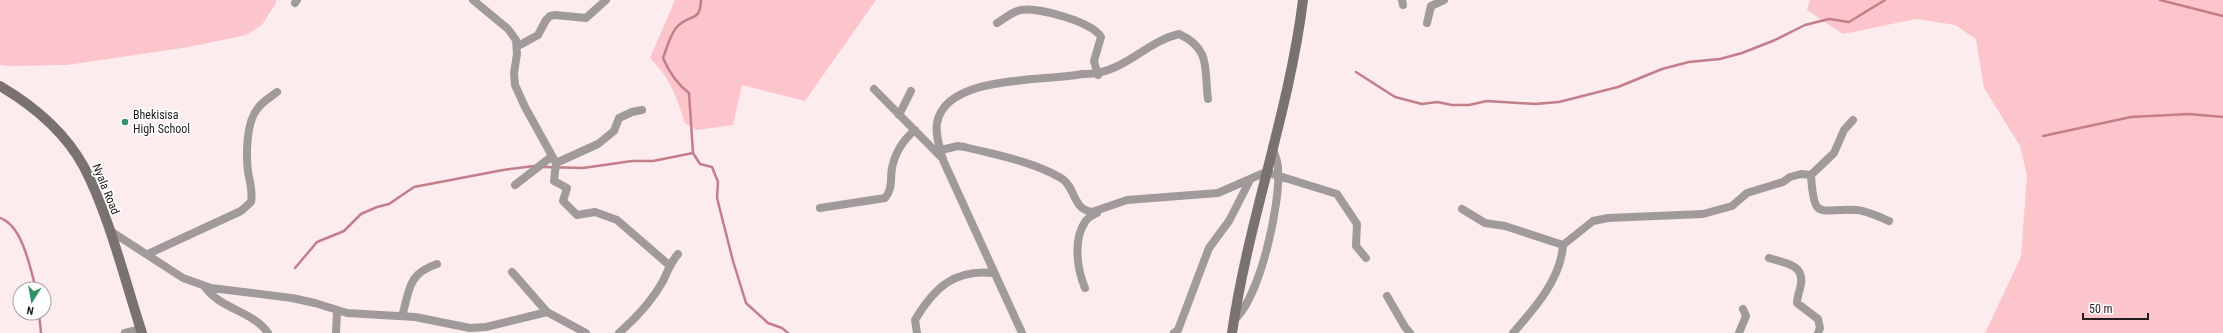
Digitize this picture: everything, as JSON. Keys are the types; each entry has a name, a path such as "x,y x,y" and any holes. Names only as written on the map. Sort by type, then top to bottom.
{"main road":[{"path":"1232,333 1233,321 1252,226 1291,65 1303,0"},
{"name":"Nyala Road","path":"0,86 22,99 40,113 73,150 84,166 109,230 142,331"}],"street":[{"path":"473,0 508,29 518,46 514,73 515,85 551,161 555,172 554,181 567,188 563,201 577,215 595,212 617,220 669,265"},
{"path":"518,46 534,38 550,16 555,15 586,18 606,0"},
{"path":"1427,23 1431,6 1444,0"},
{"path":"997,23 1021,10 1039,11 1089,25 1098,31 1101,37 1094,61 1098,75"},
{"path":"1022,333 943,160 937,135 939,115 944,107 958,95 983,87 1082,74 1098,75 1115,68 1179,34 1192,43 1206,60 1208,99"},
{"path":"874,89 943,160"},
{"path":"899,115 911,91"},
{"path":"148,254 241,211 251,202 252,194 247,161 250,128 254,114 258,107 278,92"},
{"path":"516,185 533,171 551,161 598,144 614,131 619,118 632,112 642,110"},
{"path":"1853,120 1844,130 1834,153 1812,176 1812,198 1816,206 1822,210 1834,212 1847,209 1859,210 1890,221"},
{"path":"820,208 885,198 889,194 892,168 902,144 915,130"},
{"path":"941,150 958,146 1024,163 1062,179 1068,186 1079,206 1084,210 1092,212 1127,200 1218,193 1266,172 1279,175 1330,191 1340,197 1355,219 1358,227 1356,246 1366,258"},
{"path":"1233,321 1244,311 1264,261 1276,206 1279,175 1278,166 1272,147"},
{"path":"1513,333 1542,299 1562,256 1563,245 1593,221 1599,219 1703,214 1732,206 1746,193 1783,182 1790,176 1801,174 1812,176"},
{"path":"1174,333 1178,330 1209,248 1229,221 1250,180"},
{"path":"1462,209 1485,223 1505,226 1563,245"},
{"path":"1085,288 1079,275 1078,239 1085,220 1101,210"},
{"path":"109,230 183,278 205,287 315,302 337,311 364,315 402,316 470,328 486,327 547,312"},
{"path":"619,333 639,315 654,295 669,265 678,254"},
{"path":"1769,258 1795,266 1800,271 1802,276 1798,303 1818,319 1820,328 1818,333"},
{"path":"402,316 408,292 414,277 419,271 436,264"},
{"path":"512,272 547,312 586,333"},
{"path":"917,333 915,320 940,287 968,272 994,273"},
{"path":"205,287 212,295 255,321 268,333"},
{"path":"1387,296 1410,333"},
{"path":"1739,333 1746,316 1743,309"},
{"path":"336,333 337,311"},
{"path":"124,333 142,331"}],"shaded area":[{"path":"0,0 276,0 276,3 262,25 246,35 189,47 67,65 9,66 0,65"},
{"path":"675,0 876,0 805,101 742,85 733,125 697,130 685,123 672,88 663,73 650,58"},
{"path":"1810,0 2223,0 2223,333 1985,333 2021,257 2027,175 2020,146 1984,88 1976,39 1955,25 1916,19 1843,34 1807,10"}],"waterway":[{"path":"701,0 697,14 680,24 674,31 663,58 674,77 689,93 693,153 700,164 712,167 718,182 717,198 733,261 746,303 768,323 782,328 788,333"},
{"path":"1356,72 1395,97 1422,104 1437,102 1452,105 1469,105 1487,101 1535,104 1559,102 1618,87 1662,69 1689,62 1720,59 1742,53 1775,40 1805,25 1829,19 1849,22 1885,0"},
{"path":"2160,0 2223,16"},
{"path":"2043,136 2131,117 2189,114 2223,117"},
{"path":"543,167 583,168 632,161 653,161 693,153"},
{"path":"295,268 317,242 344,231 361,214 377,207 389,204 414,187 503,170 534,166"},
{"path":"0,218 8,222 20,238 34,281"},
{"path":"40,321 41,333"}],"place":[{"name":"Bhekisisa High School","path":"125,122"}]}
